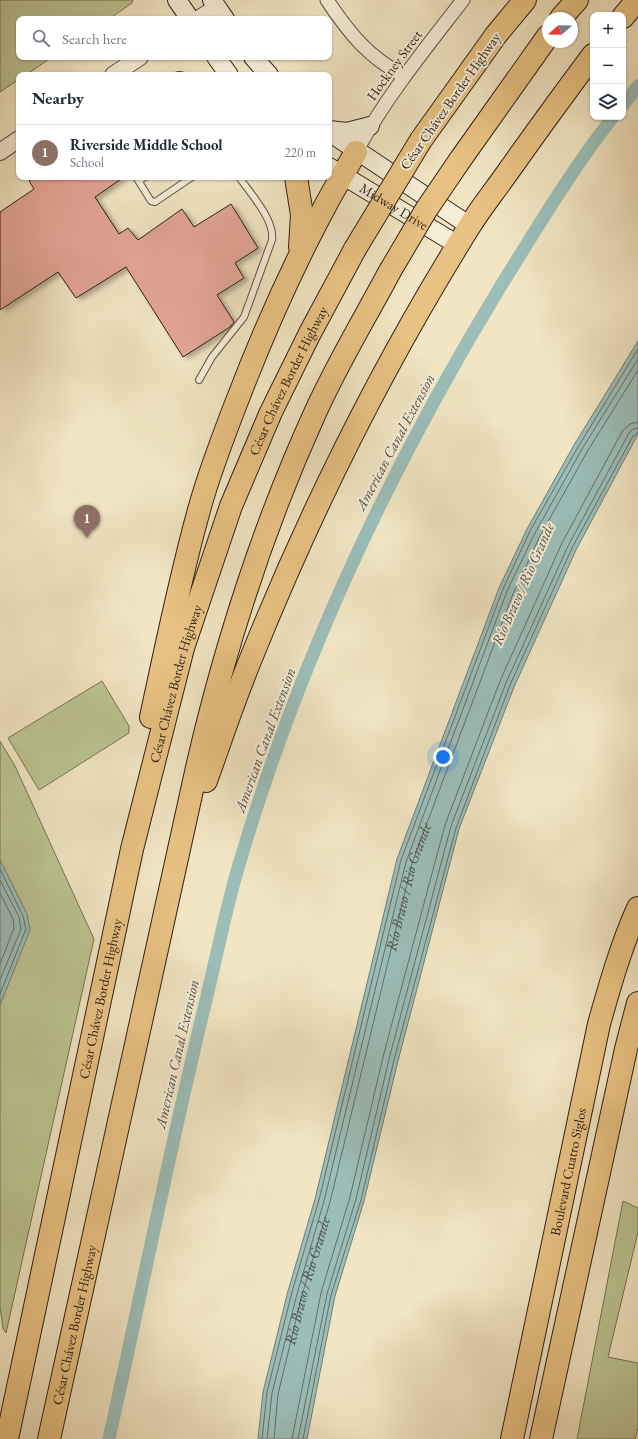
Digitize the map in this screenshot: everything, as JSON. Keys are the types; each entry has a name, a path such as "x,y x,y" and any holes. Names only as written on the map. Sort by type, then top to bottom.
{"highway":[{"name":"César Chávez Border Highway","path":"7,1439 132,849 183,648 231,506 271,412 310,333 355,249 421,140 496,35 525,0"},
{"path":"566,12 577,0"},
{"path":"626,13 637,0"},
{"name":"César Chávez Border Highway","path":"49,1439 213,697 237,618 270,523 315,413 390,271 426,210 542,44"},
{"path":"171,882 251,657 323,496 376,386 416,315 470,226 550,112 590,59"},
{"path":"335,171 356,152"},
{"path":"296,180 302,216 300,255"},
{"path":"132,849 140,772 168,630 199,509 216,458 250,368 331,180"},
{"name":"Boulevard Cuatro Siglos","path":"512,1439 599,1024 614,973 638,908"},
{"path":"541,1439 626,1049 638,1003"}],"main road":[{"path":"177,0 188,16"},
{"path":"218,60 227,72"},
{"path":"256,60 266,72"},
{"path":"332,131 347,132 370,126"},
{"name":"Midway Drive","path":"332,133 356,152 470,226"},
{"name":"Midway Drive","path":"335,171 458,245"}],"street":[{"path":"326,0 365,50 379,62 404,76"},
{"name":"Hockney Street","path":"356,152 370,126 404,76 463,0"},
{"path":"204,16 218,9"},
{"path":"118,72 136,60"},
{"path":"0,152 16,141"}],"lane":[{"path":"138,180 152,201 155,202 188,180"},
{"path":"199,380 212,356 244,317 272,240 272,227 241,180"}],"green space":[{"path":"0,0 133,0 132,3 113,16 16,16 16,60 48,60 30,72 16,72 16,81 0,92"},
{"path":"102,681 129,726 129,733 39,790 8,738"},
{"path":"0,741 15,766 94,939 6,1333 3,1328 0,1307"},
{"path":"623,1201 638,1208 638,1232 608,1357 638,1363 638,1428 635,1439 577,1439"}],"water":[{"name":"Río Bravo / Rio Grande","path":"638,341 638,434 576,550 514,687 459,829 398,1061 364,1201 335,1296 307,1439 258,1439 263,1392 288,1291 315,1199 397,859 499,588 527,529 574,445"},
{"path":"0,860 27,914 30,930 0,1005"}],"building":[{"path":"120,180 95,197 119,234 128,228 138,240 182,209 194,227 231,204 258,248 235,263 244,278 217,295 234,322 230,327 183,357 126,267 76,298 58,272 0,310 0,212 34,189 29,181"}],"waterway":[{"name":"American Canal Extension","path":"626,101 638,86"},
{"name":"American Canal Extension","path":"109,1439 180,1112 231,894 265,783 292,708 321,635 353,563 387,491 423,421 462,352 528,242 569,178 611,120"}],"place":[{"name":"Riverside Middle School","path":"87,538"}]}
